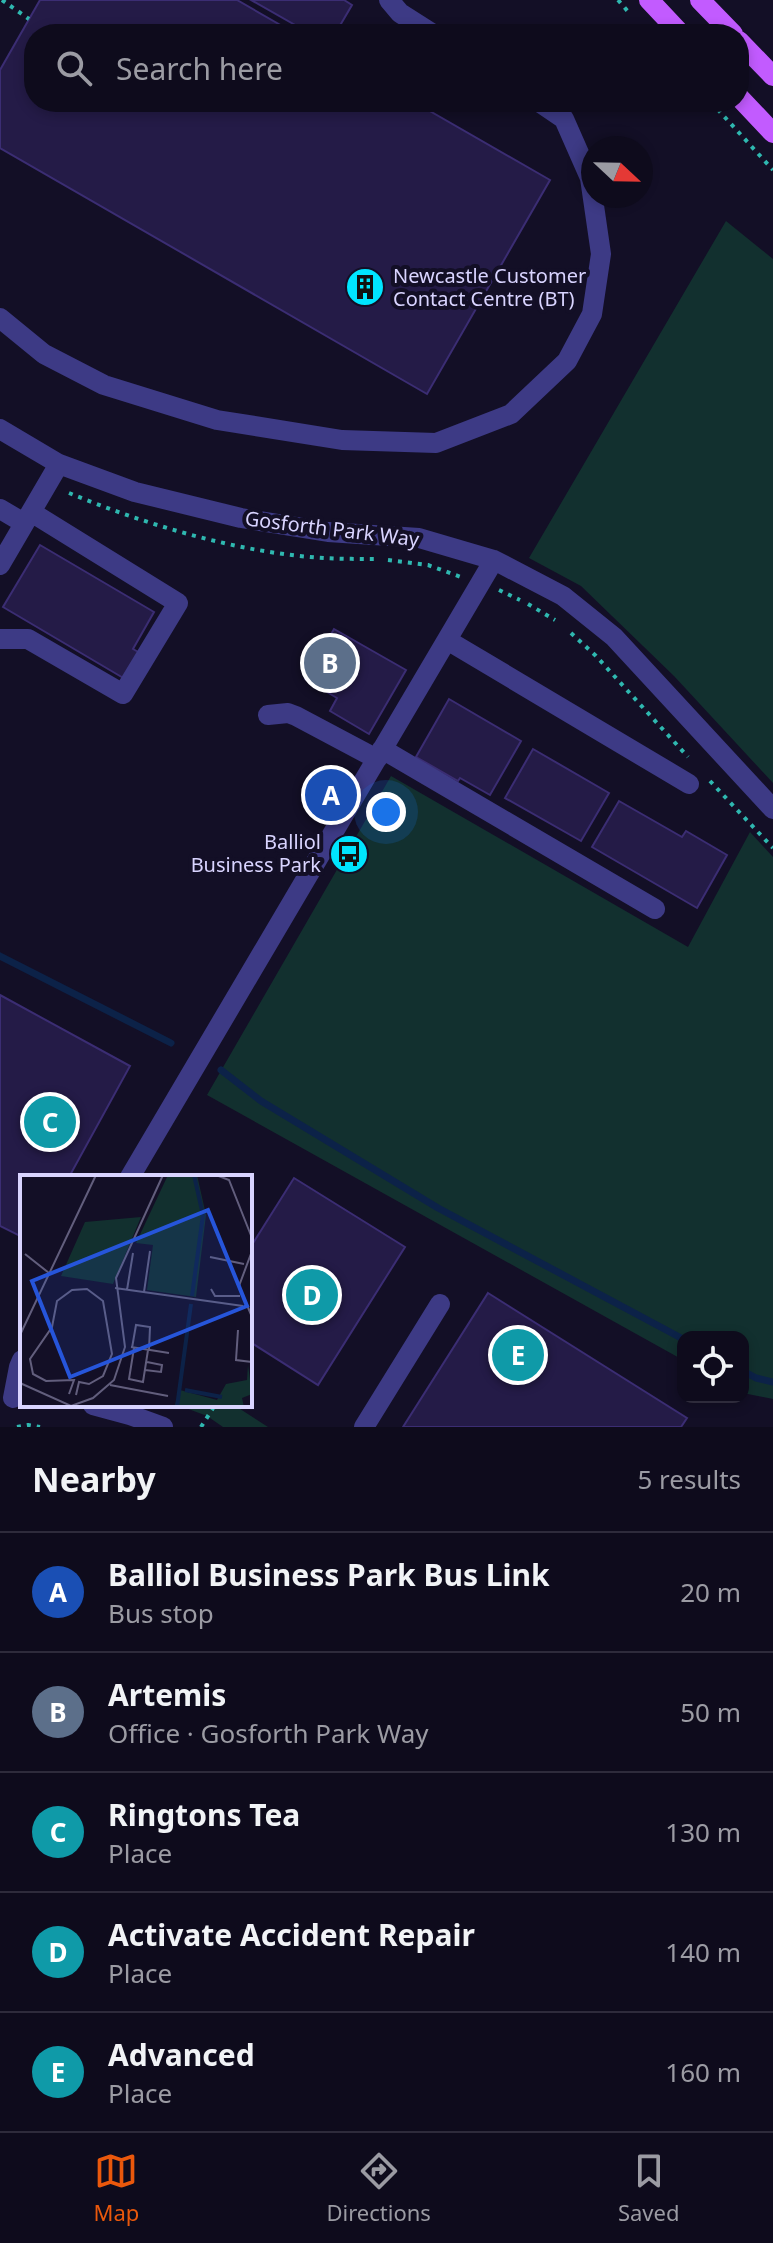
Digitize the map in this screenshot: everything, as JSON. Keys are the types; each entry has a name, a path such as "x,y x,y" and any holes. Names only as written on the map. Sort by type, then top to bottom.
{"main road":[{"path":"649,0 672,24"},
{"path":"700,0 723,24"},
{"path":"749,51 773,76"},
{"path":"749,108 773,133"}],"street":[{"path":"389,0 400,13 417,24"},
{"path":"0,318 44,354 104,385 217,420 342,440 436,443 511,414 567,361 592,314 601,254 590,178 564,119 554,112"},
{"name":"Gosforth Park Way","path":"0,429 59,464 135,492 241,518 328,532 419,538 494,560 563,596 614,637 773,809"},
{"path":"0,565 59,464"},
{"path":"0,509 28,518 178,603 123,694 28,639 0,639"},
{"path":"131,1175 494,560"},
{"path":"447,640 698,777"},
{"path":"268,715 288,713 380,754 655,909"},
{"path":"364,1427 440,1304"},
{"path":"12,1399 20,1365"},
{"path":"100,1407 163,1427"}],"path":[{"path":"2,0 29,19"},
{"path":"720,112 773,170"},
{"path":"47,484 108,509 184,533 322,558 387,559 428,565 481,582 560,623"},
{"path":"569,631 606,667 698,777 773,848"},
{"path":"201,1427 214,1407"},
{"path":"17,1427 40,1427"}],"green space":[{"path":"726,221 773,259 773,783 674,676 581,586 529,558"},
{"path":"391,776 688,947 750,832 773,857 773,1399 749,1394 749,1331 677,1331 677,1357 207,1095"},
{"path":"183,1407 237,1407 268,1427 223,1427 207,1416"}],"building":[{"name":"Newcastle Customer Contact Centre (BT)","path":"40,0 237,0 279,24 26,24"},
{"path":"251,0 344,0 352,5 341,24 293,24"},
{"name":"Newcastle Customer Contact Centre (BT)","path":"24,28 24,112 431,112 550,180 427,394 0,148 0,70"},
{"path":"40,545 154,612 133,649 140,653 125,679 3,607"},
{"path":"334,629 406,670 369,734 330,711 337,698 305,679"},
{"path":"449,699 521,741 490,795 416,757"},
{"path":"533,749 609,793 581,841 505,798"},
{"path":"619,801 682,837 686,831 727,855 697,908 592,847"},
{"path":"0,995 130,1066 70,1175 20,1175 20,1236 0,1226"},
{"path":"294,1178 405,1247 318,1385 252,1343 252,1245"},
{"path":"488,1293 687,1418 681,1427 403,1427"}],"waterway":[{"path":"0,956 171,1043"},
{"path":"221,1070 261,1101 438,1208 677,1336"},
{"path":"749,1374 773,1382"}],"place":[{"name":"Newcastle Customer Contact Centre (BT)","path":"365,287"},
{"name":"Artemis","path":"330,663"},
{"name":"Balliol Business Park Bus Link","path":"331,795"},
{"name":"Balliol Business Park","path":"349,854"},
{"name":"Ringtons Tea","path":"50,1122"},
{"name":"Activate Accident Repair","path":"312,1295"},
{"name":"Advanced","path":"518,1355"}]}
